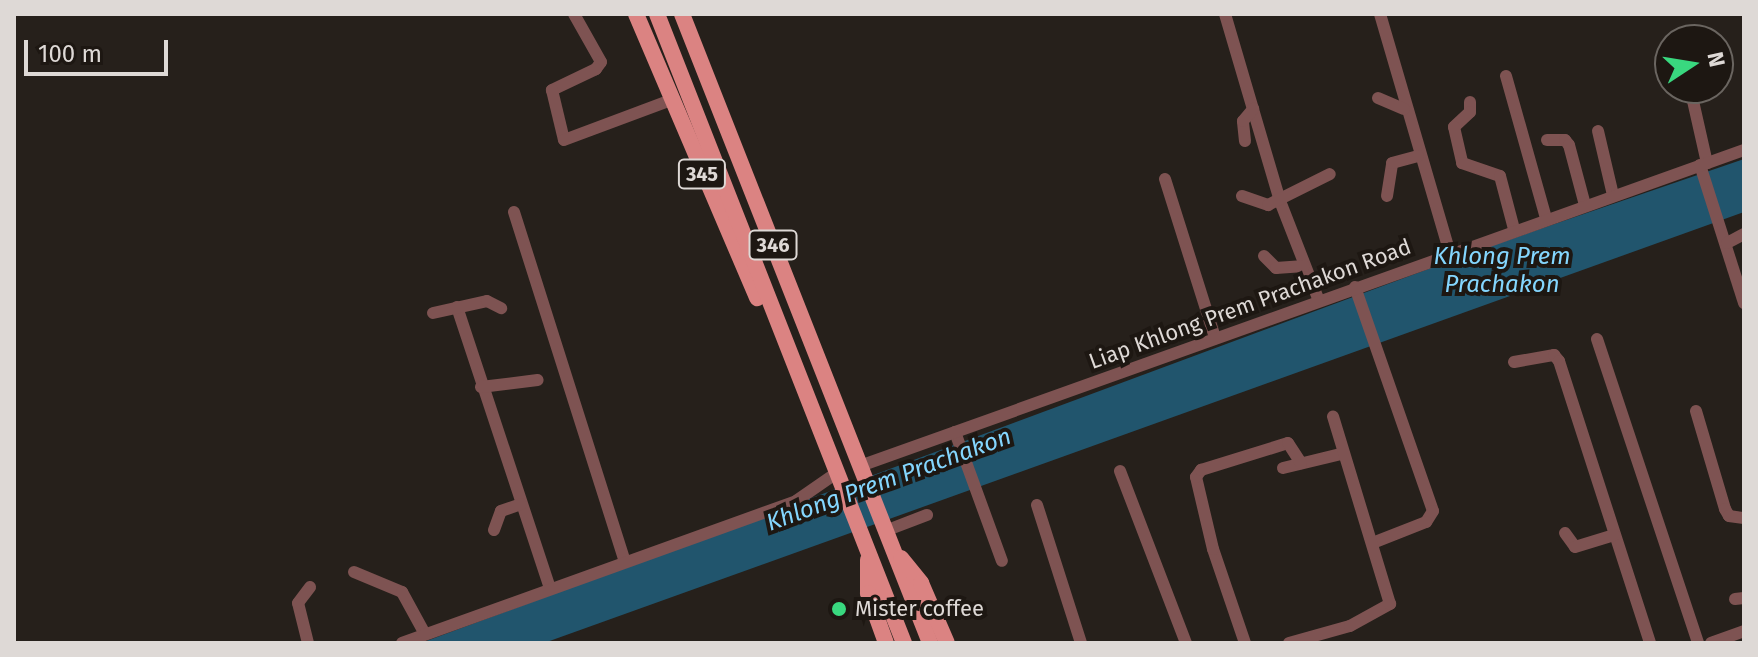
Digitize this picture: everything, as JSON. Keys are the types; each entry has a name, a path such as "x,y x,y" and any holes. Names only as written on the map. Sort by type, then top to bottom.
{"main road":[{"name":"345","path":"636,14 750,288 777,329"},
{"name":"346","path":"657,14 777,329 901,636"},
{"name":"346","path":"682,14 930,643"},
{"path":"886,534 921,583 947,643"},
{"path":"868,557 868,593 886,643"}],"street":[{"path":"574,14 601,62 596,69 552,90 564,140 671,100"},
{"path":"1225,14 1280,201 1319,301"},
{"path":"1380,14 1404,109 1450,253"},
{"path":"1506,76 1546,218"},
{"path":"1378,98 1404,109"},
{"path":"1470,102 1470,112 1454,127 1462,163 1500,176 1514,229"},
{"path":"1693,104 1703,166 1744,303"},
{"path":"1245,141 1243,121 1253,109"},
{"path":"1598,131 1613,195"},
{"path":"1547,140 1565,140 1569,145 1585,205"},
{"name":"Liap Khlong Prem Prachakon Road","path":"862,471 1514,229 1744,150"},
{"path":"1387,196 1392,163 1418,156"},
{"path":"1242,196 1262,205 1280,201 1330,174"},
{"path":"1165,179 1215,338"},
{"path":"514,212 625,562"},
{"path":"1725,238 1744,234"},
{"path":"1264,256 1276,268 1304,266"},
{"path":"1356,289 1433,511 1426,522 1375,542"},
{"path":"433,313 487,301 501,308"},
{"path":"457,307 550,588"},
{"path":"1597,339 1698,643"},
{"path":"1514,362 1554,355 1559,361 1650,643"},
{"path":"481,387 538,380"},
{"path":"1696,411 1725,509 1729,516 1744,518"},
{"path":"1289,643 1350,626 1390,604 1375,542 1341,454 1333,416"},
{"path":"956,434 1002,561"},
{"path":"1245,643 1213,549 1196,477 1201,470 1288,443 1301,463"},
{"path":"1283,468 1341,454"},
{"path":"1120,471 1186,643"},
{"path":"402,643 796,501 837,479"},
{"path":"494,530 501,511 521,504"},
{"path":"1037,505 1081,643"},
{"path":"886,534 927,515"},
{"path":"1565,533 1575,547 1614,535"},
{"path":"354,572 402,592 425,634"},
{"path":"308,643 298,603 310,587"},
{"path":"1711,643 1744,631"}],"water":[{"name":"Khlong Prem Prachakon","path":"1744,159 1744,212 544,643 421,643 1485,248"}],"place":[{"name":"Mister coffee","path":"839,609"}]}
